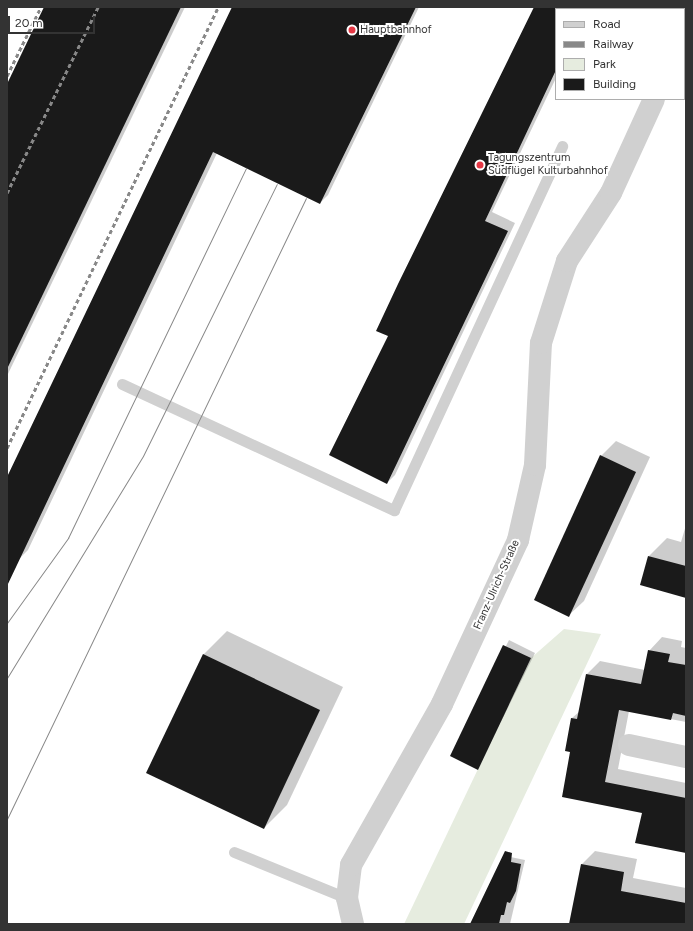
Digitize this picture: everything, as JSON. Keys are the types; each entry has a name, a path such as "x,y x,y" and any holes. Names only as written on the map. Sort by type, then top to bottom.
{"street":[{"name":"Franz-Ulrich-Straße","path":"352,924 347,898 351,865 442,704 518,540 535,465 542,343 567,261 612,193 654,100"},
{"path":"629,746 686,757"}],"lane":[{"path":"122,384 394,510 562,146"},
{"path":"234,852 347,898"}],"green space":[{"path":"564,629 601,634 464,924 404,924 531,658"}],"building":[{"path":"44,7 181,7 7,369 7,84"},
{"path":"232,7 416,7 320,204 213,152 7,586 7,477"},
{"path":"534,7 556,7 555,72 485,221 508,231 387,484 329,455 388,336 376,331"},
{"path":"600,455 636,472 569,617 534,600"},
{"path":"648,556 686,566 686,598 640,585"},
{"path":"503,645 531,658 478,770 450,756"},
{"path":"648,650 670,654 668,662 686,665 686,716 673,713 671,720 619,710 605,782 686,798 686,853 635,843 642,813 562,797 570,752 565,751 571,718 577,719 586,674 641,684"},
{"path":"203,654 320,710 264,829 146,773"},
{"path":"505,851 512,853 511,862 521,864 516,891 510,903 507,902 504,915 501,915 499,924 470,924"},
{"path":"581,864 624,872 621,891 686,903 686,924 569,924"}],"tram line":[{"path":"7,623 68,538 246,168"},
{"path":"7,678 143,456 277,184"},
{"path":"7,819 306,198"}],"railway":[{"path":"7,76 41,7"},
{"path":"7,193 98,7"},
{"path":"7,448 218,7"}],"place":[{"name":"Hauptbahnhof","path":"352,30"},
{"name":"Tagungszentrum Südflügel Kulturbahnhof","path":"480,165"}]}
